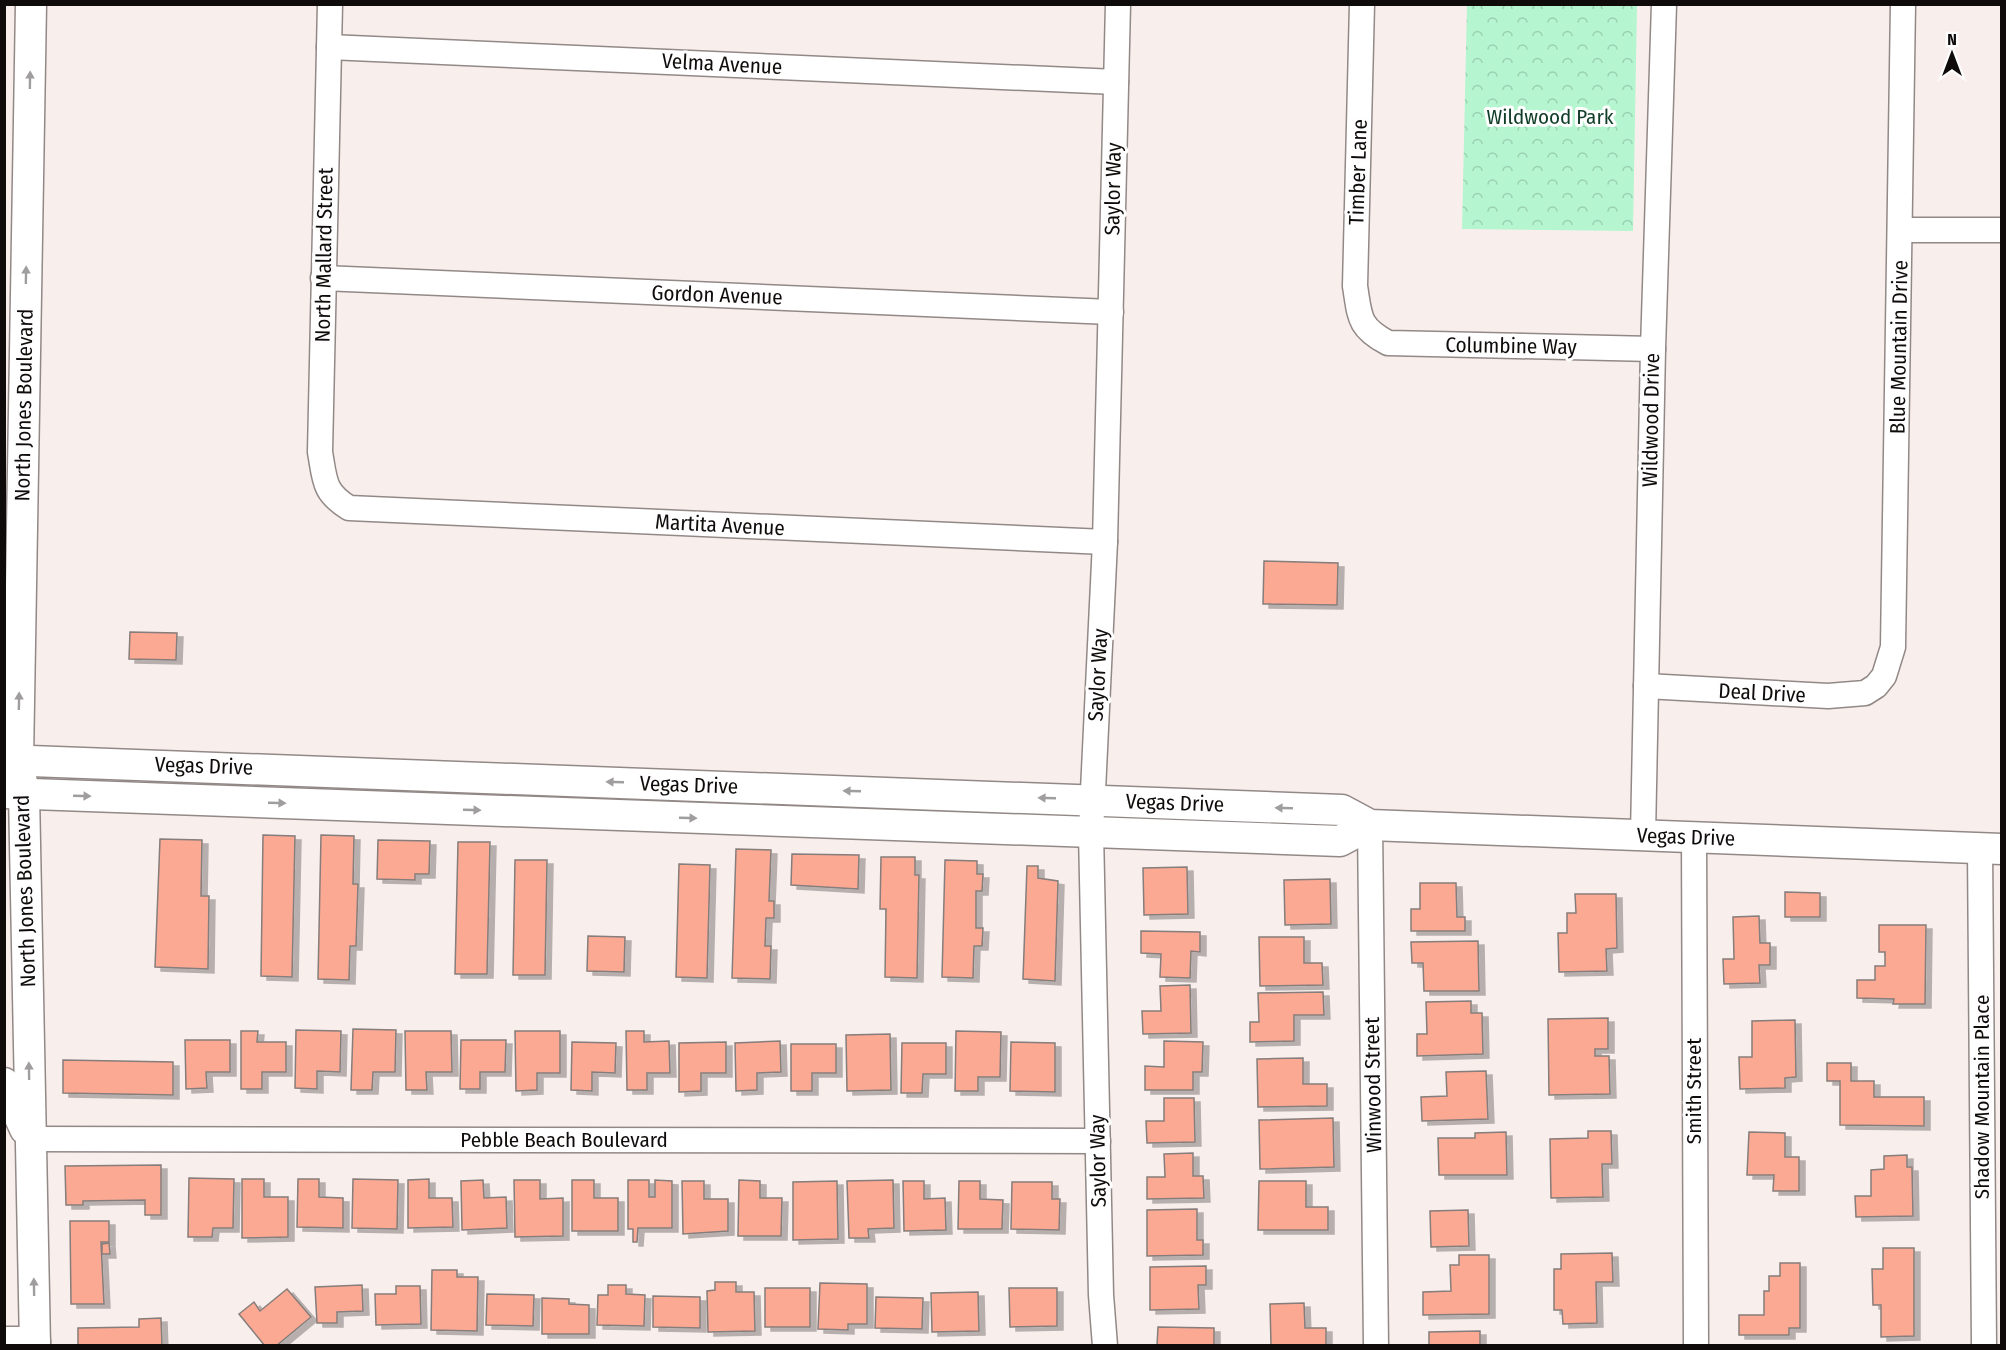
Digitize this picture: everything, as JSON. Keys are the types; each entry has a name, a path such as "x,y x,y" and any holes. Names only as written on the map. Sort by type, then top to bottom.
{"main road":[{"name":"North Jones Boulevard","path":"31,4 16,162 11,760 30,1139 35,1344"},
{"name":"Vegas Drive","path":"11,760 1342,810 1370,825 1991,848"},
{"name":"Vegas Drive","path":"14,794 1340,841 1370,825"},
{"path":"4,1083 30,1139"},
{"path":"4,1342 35,1344"}],"street":[{"name":"North Mallard Street","path":"330,4 320,452 326,488 337,501"},
{"name":"Saylor Way","path":"1105,1346 1101,1295 1090,832 1105,542 1118,4"},
{"name":"Timber Lane","path":"1362,4 1354,286 1361,322 1372,334"},
{"name":"Wildwood Drive","path":"1643,835 1653,349 1664,4"},
{"name":"Blue Mountain Drive","path":"1876,686 1884,676 1893,647 1903,4"},
{"name":"Velma Avenue","path":"329,47 1116,82"},
{"path":"1900,230 2001,230"},
{"name":"Gordon Avenue","path":"323,278 1111,312"},
{"name":"Columbine Way","path":"1372,334 1388,343 1653,349"},
{"name":"Martita Avenue","path":"337,501 349,508 1105,542"},
{"name":"Deal Drive","path":"1646,686 1828,696 1865,693 1876,686"},
{"name":"Winwood Street","path":"1370,825 1376,1346"},
{"name":"Smith Street","path":"1694,837 1696,1346"},
{"name":"Shadow Mountain Place","path":"1984,1346 1991,848"},
{"name":"Pebble Beach Boulevard","path":"30,1139 1098,1140"}],"green space":[{"name":"Wildwood Park","path":"1467,5 1637,5 1633,231 1462,229"}],"building":[{"path":"1264,561 1338,563 1337,605 1263,604"},
{"path":"130,632 177,633 176,660 129,659"},
{"path":"263,835 295,836 292,977 261,976"},
{"path":"321,835 354,836 353,884 358,884 356,946 350,946 349,980 318,979"},
{"path":"160,839 202,840 201,896 209,896 208,969 155,967"},
{"path":"378,840 430,841 429,874 415,874 415,880 377,879"},
{"path":"458,842 490,842 487,974 455,974"},
{"path":"736,849 771,850 769,901 774,901 774,918 766,918 765,946 771,946 770,979 732,978"},
{"path":"792,854 859,855 858,889 791,885"},
{"path":"881,857 915,857 915,875 919,875 917,978 885,977 886,909 880,909"},
{"path":"515,860 547,860 545,975 513,975"},
{"path":"945,860 977,861 977,874 983,874 982,891 976,891 976,928 983,928 982,946 974,946 973,978 942,977"},
{"path":"679,864 710,865 707,978 676,977"},
{"path":"1027,866 1038,866 1038,878 1058,881 1055,981 1023,979"},
{"path":"1187,867 1188,914 1144,915 1143,868"},
{"path":"1330,879 1331,924 1285,925 1284,880"},
{"path":"1420,883 1456,883 1457,917 1465,917 1465,931 1411,931 1411,909 1420,909"},
{"path":"1785,892 1820,893 1820,917 1785,917"},
{"path":"1575,894 1616,894 1617,948 1606,949 1607,971 1559,972 1558,933 1567,933 1567,913 1576,913"},
{"path":"1759,916 1760,943 1770,943 1770,965 1759,965 1760,983 1724,984 1723,959 1734,959 1733,917"},
{"path":"1879,925 1926,925 1925,1004 1893,1004 1894,999 1857,998 1857,980 1875,980 1875,966 1885,966 1885,952 1879,952"},
{"path":"1141,931 1200,932 1200,952 1191,951 1190,978 1160,977 1161,954 1141,953"},
{"path":"588,936 625,937 624,972 587,971"},
{"path":"1259,937 1304,937 1304,963 1322,963 1323,985 1260,986"},
{"path":"1478,941 1479,991 1424,991 1423,963 1412,963 1411,942"},
{"path":"1190,985 1191,1033 1143,1034 1142,1011 1161,1011 1160,986"},
{"path":"1323,992 1324,1015 1294,1015 1294,1041 1250,1042 1250,1022 1259,1022 1258,993"},
{"path":"1471,1001 1471,1013 1482,1013 1483,1054 1417,1056 1417,1034 1427,1034 1426,1002"},
{"path":"1608,1018 1608,1049 1595,1049 1595,1056 1609,1056 1610,1094 1549,1095 1548,1019"},
{"path":"1795,1020 1796,1077 1785,1078 1785,1088 1740,1089 1739,1057 1752,1057 1752,1021"},
{"path":"353,1029 396,1030 395,1072 373,1072 372,1090 351,1090"},
{"path":"296,1030 341,1031 340,1072 317,1071 317,1089 295,1088"},
{"path":"241,1031 258,1031 257,1042 286,1042 286,1072 262,1072 262,1089 241,1089"},
{"path":"405,1031 451,1031 452,1072 426,1072 427,1090 406,1090"},
{"path":"515,1031 560,1031 560,1073 537,1073 537,1090 516,1091"},
{"path":"626,1031 644,1031 644,1042 669,1041 670,1073 647,1073 647,1090 627,1090"},
{"path":"956,1031 1001,1032 1000,1077 978,1077 978,1091 955,1091"},
{"path":"890,1034 891,1090 847,1091 846,1035"},
{"path":"185,1040 230,1040 230,1072 206,1072 207,1088 186,1089"},
{"path":"461,1040 506,1040 505,1072 480,1072 480,1089 460,1089"},
{"path":"780,1041 781,1072 757,1073 757,1090 736,1091 735,1043"},
{"path":"1164,1041 1203,1042 1202,1072 1193,1072 1193,1090 1145,1090 1145,1066 1164,1067"},
{"path":"572,1042 616,1043 615,1073 592,1072 592,1091 571,1090"},
{"path":"726,1042 726,1073 701,1073 701,1091 679,1092 679,1043"},
{"path":"1011,1042 1055,1043 1055,1092 1010,1091"},
{"path":"902,1043 946,1043 946,1074 923,1074 922,1093 901,1093"},
{"path":"791,1044 836,1044 836,1073 812,1073 812,1091 791,1091"},
{"path":"1303,1058 1303,1084 1327,1084 1327,1106 1258,1107 1257,1059"},
{"path":"63,1060 173,1062 173,1095 63,1093"},
{"path":"1827,1063 1851,1063 1851,1081 1874,1081 1874,1097 1924,1097 1924,1126 1840,1125 1840,1081 1827,1081"},
{"path":"1486,1071 1488,1119 1422,1121 1421,1097 1447,1096 1446,1072"},
{"path":"1164,1098 1194,1098 1195,1142 1147,1143 1146,1121 1164,1121"},
{"path":"1333,1118 1334,1167 1260,1169 1259,1120"},
{"path":"1588,1131 1611,1131 1612,1164 1602,1164 1603,1197 1551,1198 1550,1139 1588,1138"},
{"path":"1506,1132 1507,1175 1439,1175 1438,1138 1475,1138 1475,1133"},
{"path":"1749,1132 1785,1133 1785,1157 1799,1157 1799,1191 1773,1191 1774,1175 1747,1175"},
{"path":"1193,1153 1193,1176 1203,1176 1204,1198 1147,1199 1147,1177 1165,1177 1164,1154"},
{"path":"1907,1155 1907,1167 1912,1167 1913,1216 1856,1217 1855,1196 1871,1196 1871,1170 1884,1169 1884,1156"},
{"path":"161,1165 161,1215 145,1215 145,1200 83,1201 83,1205 66,1205 65,1166"},
{"path":"189,1178 234,1179 233,1228 213,1228 212,1237 188,1237"},
{"path":"242,1179 264,1179 264,1197 288,1197 288,1237 242,1238"},
{"path":"298,1179 319,1179 319,1197 343,1198 343,1228 297,1227"},
{"path":"353,1179 398,1180 397,1229 352,1228"},
{"path":"429,1179 429,1198 452,1198 453,1227 408,1228 408,1180"},
{"path":"483,1180 484,1198 506,1197 507,1228 462,1230 461,1181"},
{"path":"514,1180 540,1180 540,1199 563,1198 563,1236 515,1237"},
{"path":"572,1180 594,1180 594,1198 618,1198 618,1231 572,1231"},
{"path":"628,1180 649,1180 649,1197 655,1197 655,1180 672,1181 672,1228 638,1228 637,1242 633,1242 633,1229 628,1229"},
{"path":"739,1180 760,1181 760,1198 782,1198 781,1236 738,1236"},
{"path":"893,1180 894,1228 868,1229 869,1238 849,1238 847,1181"},
{"path":"682,1181 704,1181 704,1199 728,1199 728,1231 683,1234"},
{"path":"837,1181 838,1239 793,1240 793,1182"},
{"path":"903,1181 924,1181 924,1199 945,1198 946,1230 904,1231"},
{"path":"959,1181 980,1181 980,1199 1003,1200 1002,1229 958,1229"},
{"path":"1259,1181 1306,1181 1306,1207 1328,1207 1328,1230 1258,1230"},
{"path":"1012,1182 1052,1182 1052,1199 1060,1199 1059,1230 1011,1229"},
{"path":"1197,1209 1197,1240 1203,1240 1203,1255 1147,1256 1147,1210"},
{"path":"1468,1210 1469,1246 1431,1247 1430,1211"},
{"path":"70,1221 109,1221 109,1242 101,1242 104,1304 71,1304"},
{"path":"109,1243 110,1254 102,1254 102,1244"},
{"path":"1883,1248 1914,1248 1914,1336 1881,1337 1881,1305 1873,1305 1872,1269 1883,1269"},
{"path":"1612,1253 1613,1282 1596,1282 1597,1323 1563,1324 1562,1310 1554,1310 1554,1269 1561,1269 1561,1254"},
{"path":"1459,1255 1489,1255 1489,1314 1423,1315 1423,1292 1451,1291 1450,1265 1459,1265"},
{"path":"1780,1263 1800,1263 1800,1328 1789,1328 1789,1335 1739,1335 1739,1315 1764,1315 1764,1291 1769,1291 1769,1276 1780,1276"},
{"path":"1206,1266 1206,1285 1198,1285 1199,1309 1150,1310 1150,1267"},
{"path":"432,1270 457,1270 457,1277 478,1277 477,1331 431,1330"},
{"path":"715,1282 736,1282 736,1292 754,1292 755,1331 708,1332 707,1291 715,1290"},
{"path":"820,1283 867,1284 867,1324 848,1324 848,1330 818,1329"},
{"path":"362,1285 363,1311 337,1312 337,1323 317,1323 315,1287"},
{"path":"608,1285 626,1285 626,1294 645,1295 644,1326 597,1325 598,1295 608,1295"},
{"path":"396,1286 420,1286 421,1324 376,1325 375,1294 396,1294"},
{"path":"765,1288 810,1288 810,1327 765,1327"},
{"path":"1009,1288 1057,1288 1057,1326 1010,1327"},
{"path":"287,1289 311,1317 276,1346 265,1346 239,1314 254,1302 260,1311"},
{"path":"978,1292 979,1331 932,1332 931,1293"},
{"path":"487,1294 534,1295 533,1326 486,1325"},
{"path":"653,1296 700,1297 700,1328 653,1327"},
{"path":"876,1297 923,1298 922,1329 875,1328"},
{"path":"542,1298 569,1299 569,1304 589,1305 589,1334 542,1334"},
{"path":"1304,1303 1305,1328 1326,1328 1326,1346 1271,1346 1270,1304"},
{"path":"161,1318 162,1346 78,1346 78,1328 139,1327 139,1319"},
{"path":"1158,1327 1214,1328 1214,1346 1157,1346"},
{"path":"1480,1331 1480,1346 1429,1346 1429,1332"}]}
